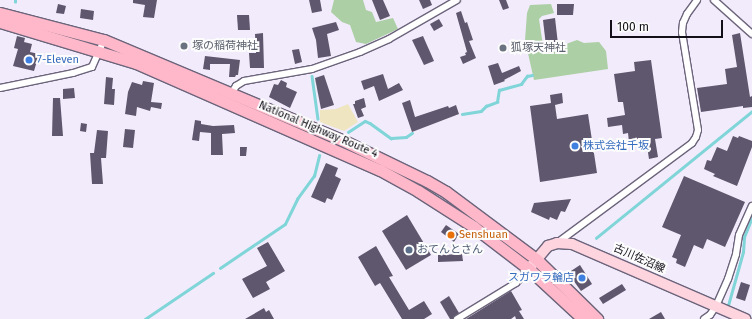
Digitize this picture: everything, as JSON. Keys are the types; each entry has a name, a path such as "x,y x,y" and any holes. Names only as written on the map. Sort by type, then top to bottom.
{"highway":[{"name":"National Highway Route 4","path":"0,13 104,40 229,97 380,170 418,191 474,227 529,269 583,319"},
{"name":"National Highway Route 4","path":"0,22 136,63 229,97 384,159 446,192 536,259 597,319"}],"main road":[{"path":"529,269 548,246 557,243"},
{"name":"古川佐沼線","path":"557,243 572,244 593,252 731,314"}],"street":[{"path":"229,97 244,81 312,69 360,52 389,39 457,0"},
{"path":"557,243 692,143 696,137 698,130 682,32 683,23 687,14 697,0"},
{"path":"714,0 752,34"},
{"path":"0,88 73,73 92,67 104,40"},
{"path":"704,319 710,315 731,314 739,235 752,206"},
{"path":"458,319 516,283 529,269"}],"green space":[{"path":"334,0 363,0 366,10 372,12 376,22 393,18 398,29 366,44 356,42 350,25 342,22 331,12"},
{"path":"551,4 554,13 542,16 539,19 544,52 577,40 584,43 599,42 606,51 608,69 534,80 525,40 527,13 530,5"}],"sand":[{"path":"348,104 358,122 344,131 320,122 320,110 336,109"}],"building":[{"path":"133,0 157,0 154,18 143,17 145,5 133,3"},
{"path":"309,0 320,0 322,11 312,13"},
{"path":"372,0 383,0 390,16 380,20"},
{"path":"419,0 430,0 432,5 423,9"},
{"path":"499,0 506,0 509,8 503,10"},
{"path":"58,4 66,6 64,14 56,13"},
{"path":"557,4 574,4 573,15 557,15"},
{"path":"81,9 94,11 93,20 80,18"},
{"path":"461,11 465,23 467,22 473,40 469,41 476,58 463,64 460,57 466,55 465,53 467,52 456,13"},
{"path":"237,15 249,15 250,30 238,30"},
{"path":"555,18 558,44 546,46 543,20"},
{"path":"439,19 443,26 434,31 430,24"},
{"path":"336,22 339,30 327,34 331,56 318,58 316,40 312,28"},
{"path":"263,33 264,68 250,68 249,53 256,53 255,34"},
{"path":"740,33 750,97 752,96 752,107 743,108 743,106 701,112 697,88 727,84 725,69 737,67 732,35"},
{"path":"17,36 25,38 24,42 32,44 30,52 39,54 34,71 13,66 18,49 14,48"},
{"path":"423,36 434,61 424,65 412,40"},
{"path":"299,49 302,62 295,64 292,50"},
{"path":"205,56 240,60 238,75 235,77 229,77 230,64 210,64 210,70 203,69"},
{"path":"651,60 662,138 655,139 658,157 649,159 646,140 629,142 628,133 623,134 622,125 608,127 607,118 625,115 623,102 618,102 614,74 635,71 634,62"},
{"path":"498,63 502,73 519,66 521,71 504,80 505,81 494,85 488,66"},
{"path":"383,74 388,89 399,83 403,90 379,101 374,86 364,90 361,81"},
{"path":"324,75 334,105 321,109 315,78"},
{"path":"106,77 113,78 112,89 115,89 114,105 104,104"},
{"path":"281,80 287,83 286,87 297,92 290,108 269,97 274,84 278,85"},
{"path":"143,81 154,83 151,102 162,103 161,109 151,107 150,111 137,107 136,116 125,114 128,92 132,82 142,85"},
{"path":"74,88 75,98 63,99 63,89"},
{"path":"562,93 563,103 555,105 557,119 588,114 597,173 540,182 530,106 551,103 550,95"},
{"path":"53,98 60,98 63,136 52,136"},
{"path":"364,98 366,107 361,109 364,116 358,118 353,104 355,104 355,101"},
{"path":"410,100 415,117 448,106 449,108 456,105 459,114 412,132 402,103"},
{"path":"195,120 201,121 201,124 213,126 234,125 235,133 222,134 223,155 211,155 211,133 200,132 199,141 192,140"},
{"path":"81,123 87,124 86,132 80,131"},
{"path":"125,129 135,130 133,148 123,147"},
{"path":"97,130 108,131 106,158 101,158 103,184 92,184 90,153 94,153"},
{"path":"733,136 738,138 739,136 752,141 752,147 737,186 713,176 715,174 704,169 707,160 711,161 717,147 727,151"},
{"path":"240,147 247,147 246,156 240,156"},
{"path":"326,163 338,168 335,176 341,179 332,200 327,198 325,203 311,197"},
{"path":"684,176 745,202 725,247 707,239 703,249 694,245 685,267 676,263 677,259 672,257 681,235 662,227"},
{"path":"571,199 565,212 561,211 557,220 550,217 549,220 531,212 534,203"},
{"path":"407,215 431,255 406,270 382,231"},
{"path":"446,225 459,234 454,242 441,232"},
{"path":"268,242 285,271 266,282 270,289 253,298 242,279 267,266 257,248"},
{"path":"376,246 393,276 389,277 409,310 424,301 432,314 424,319 402,319 380,283 375,286 358,257"},
{"path":"462,254 463,261 438,262 438,255"},
{"path":"580,265 592,284 581,291 568,273"},
{"path":"741,282 750,285 745,301 736,298"},
{"path":"622,284 626,290 603,304 599,298"},
{"path":"511,291 522,310 519,311 524,319 516,319 515,316 511,319 466,319"},
{"path":"449,296 459,313 453,319 450,319 440,302"},
{"path":"264,308 266,312 269,310 274,319 245,319"},
{"path":"661,312 665,319 649,319"}],"waterway":[{"path":"462,114 481,111 486,106 497,102 499,90 521,84 527,76 532,75"},
{"path":"312,76 318,119"},
{"path":"596,238 752,111"},
{"path":"348,132 365,121 391,138 406,137 412,133"},
{"path":"220,268 285,224 297,199 314,176 319,156"},
{"path":"727,309 743,252 744,237 752,217"},
{"path":"145,319 213,273"}],"place":[{"name":"塚の稲荷神社","path":"184,46"},
{"name":"狐塚天神社","path":"503,48"},
{"name":"7-Eleven","path":"29,60"},
{"name":"株式会社千坂","path":"575,146"},
{"name":"Senshuan","path":"451,235"},
{"name":"おてんとさん","path":"409,250"},
{"name":"スガワラ輪店","path":"582,278"}]}
